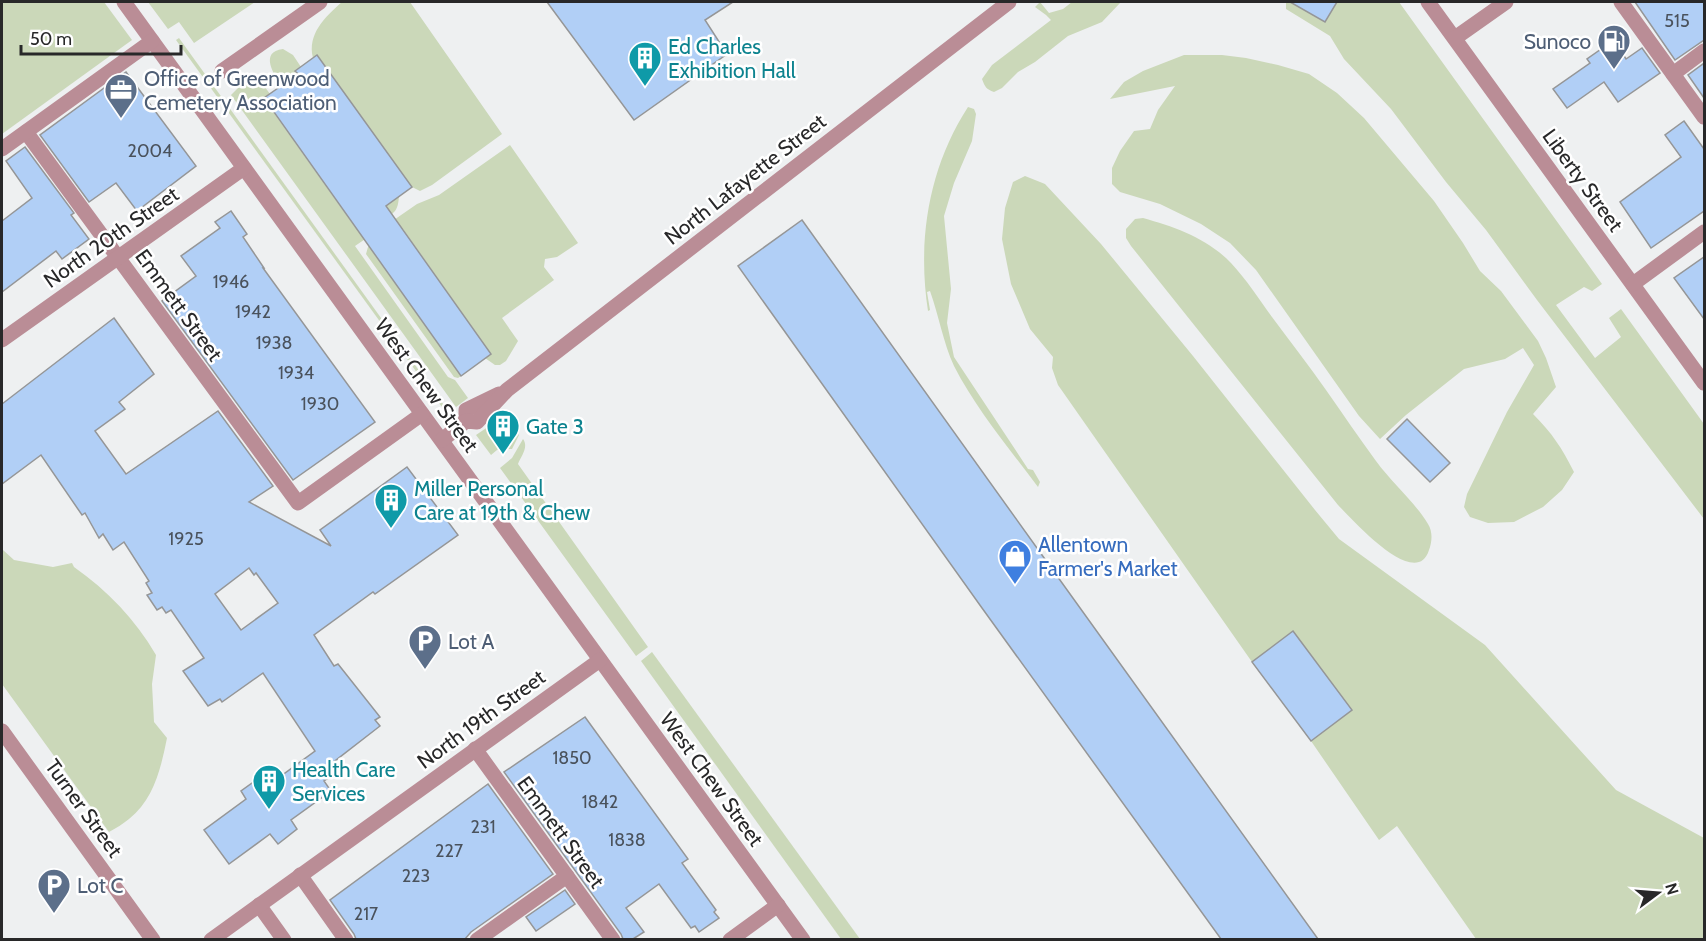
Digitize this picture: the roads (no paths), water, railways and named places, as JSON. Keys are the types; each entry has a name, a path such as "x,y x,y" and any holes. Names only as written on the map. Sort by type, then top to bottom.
{"street":[{"name":"West Chew Street","path":"124,2 803,939"},
{"path":"222,71 320,2"},
{"name":"North Lafayette Street","path":"441,440 466,421 466,410 507,390 1009,2"},
{"name":"Liberty Street","path":"1428,2 1704,383"},
{"path":"1455,38 1506,2"},
{"path":"1621,2 1704,117"},
{"path":"2,149 152,41"},
{"path":"1673,74 1704,51"},
{"name":"Emmett Street","path":"26,132 298,503 422,414"},
{"name":"North 20th Street","path":"2,340 244,168"},
{"path":"1633,284 1704,232"},
{"name":"North 19th Street","path":"211,939 600,660"},
{"name":"Turner Street","path":"2,731 153,939"},
{"name":"Emmett Street","path":"475,749 613,939"},
{"path":"300,875 346,939"},
{"path":"477,939 567,876"},
{"path":"259,905 284,939"},
{"path":"730,939 778,905"}],"place":[{"name":"Sunoco","path":"1614,70"},
{"name":"Ed Charles Exhibition Hall","path":"645,87"},
{"name":"Office of Greenwood Cemetery Association","path":"121,119"},
{"name":"Gate 3","path":"503,455"},
{"name":"Miller Personal Care at 19th & Chew","path":"391,529"},
{"name":"Allentown Farmer's Market","path":"1015,585"},
{"name":"Lot A","path":"425,670"},
{"name":"Health Care Services","path":"269,810"},
{"name":"Lot C","path":"54,914"}]}
